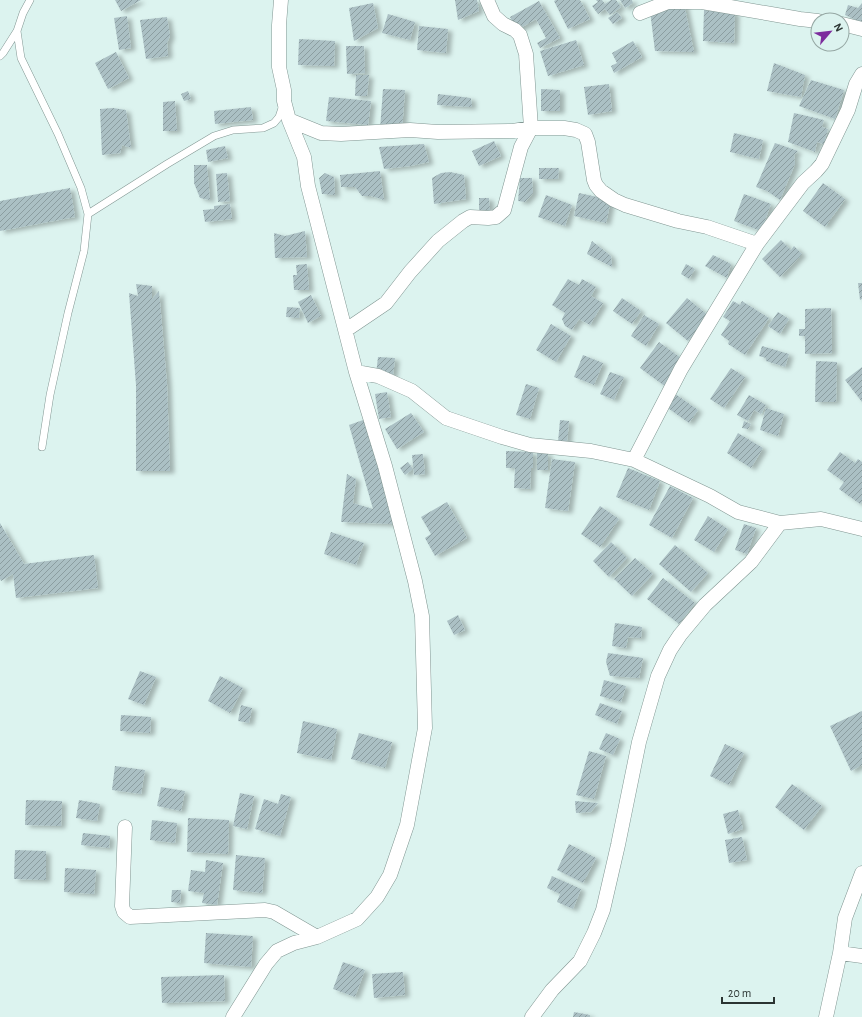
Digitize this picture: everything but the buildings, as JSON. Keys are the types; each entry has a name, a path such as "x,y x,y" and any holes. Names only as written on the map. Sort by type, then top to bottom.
{"street":[{"path":"233,1017 266,964 278,951 294,942 316,937 357,918 377,897 390,875 407,825 425,728 422,616 415,581 385,466 356,372 308,186 304,157 289,120 284,101 284,90 279,67 279,25 281,0"},
{"path":"346,330 386,303 410,272 438,241 463,221 470,217 496,217 504,210 521,147 531,128 526,54 520,35 494,16 487,0"},
{"path":"640,13 668,2 702,2 777,16 810,20"},
{"path":"850,26 862,29"},
{"path":"634,460 680,369 757,244 803,183 822,164 848,110 856,84 862,74"},
{"path":"289,120 321,134 410,130 438,132 513,131 531,128 564,128 576,130 585,134 588,142 596,185 601,191 614,200 625,205 678,221 707,227 757,244"},
{"path":"356,372 378,376 397,384 412,391 446,418 502,437 530,445 591,451 634,460 710,496 738,512 780,523 821,519 862,529"},
{"path":"532,1017 552,990 580,961 594,933 603,910 639,742 658,676 670,650 680,635 705,605 730,583 750,562 780,523"},
{"path":"125,827 122,906 124,912 130,917 265,910 274,912 316,937"},
{"path":"826,1017 840,953 845,918 862,873"},
{"path":"840,953 862,956"}],"lane":[{"path":"0,56 17,31 23,13 30,0"},
{"path":"17,31 20,58 64,148 81,188 88,214 84,251 68,313 50,395 42,448"},
{"path":"88,214 214,136 233,130 263,128 274,123 279,117 284,101"}]}
